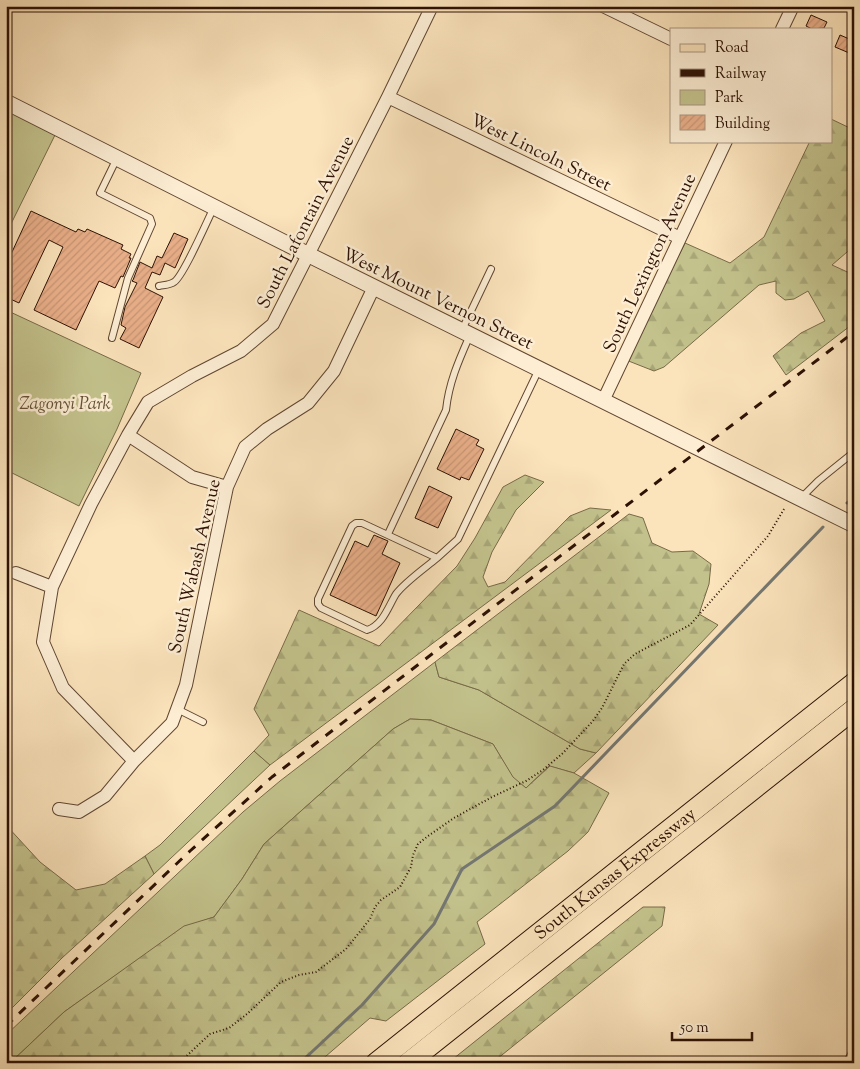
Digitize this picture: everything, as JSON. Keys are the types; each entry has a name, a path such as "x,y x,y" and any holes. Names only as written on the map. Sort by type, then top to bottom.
{"main road":[{"name":"South Kansas Expressway","path":"376,1063 854,683"},
{"name":"South Kansas Expressway","path":"408,1063 854,709"}],"street":[{"name":"South Lafontain Avenue","path":"134,761 63,688 43,642 52,587 91,504 148,402 192,376 241,351 273,324 432,6"},
{"path":"782,28 793,6"},
{"path":"609,8 670,38"},
{"name":"West Lincoln Street","path":"388,97 680,238"},
{"name":"West Mount Vernon Street","path":"6,102 374,288 854,525"},
{"name":"South Lexington Avenue","path":"603,401 726,142"},
{"name":"South Wabash Avenue","path":"59,809 79,812 105,796 134,761 172,723 186,685 227,487 245,447 267,429 308,403 334,372 374,288"},
{"path":"128,436 192,477 227,487"},
{"path":"16,573 52,587"},
{"path":"850,1063 854,1055"}],"lane":[{"path":"112,338 128,278 152,224 150,218 100,193 117,158"},
{"path":"158,286 174,282 177,279 187,263 214,207"},
{"path":"388,534 446,410 447,395 454,369 491,269"},
{"path":"437,558 388,534 362,523 356,523 352,526 318,599 318,604 321,608 368,630 374,628 397,593 437,558 458,539 539,369"},
{"path":"800,499 818,481 854,452"},
{"path":"177,709 203,722"}],"path":[{"path":"179,1063 210,1034 229,1028 247,1014 281,982 299,975 316,972 346,949 370,919 375,907 381,900 400,888 411,867 413,854 418,844 454,818 492,796 526,781 543,770 563,752 597,715 624,664 635,654 690,625 768,536 784,509"}],"green space":[{"path":"6,108 56,133 6,234"},
{"path":"832,119 854,130 854,246 832,265 854,275 854,323 786,375 773,356 801,333 825,321 808,291 794,299 785,300 776,293 776,281 759,285 664,367 654,371 626,360 685,243 730,263 764,237 810,142 832,142"},
{"name":"Zagonyi Park","path":"6,310 141,373 117,429 79,506 6,470"},
{"path":"525,475 544,482 516,510 492,552 483,577 488,587 505,582 570,516 590,508 611,510 270,765 254,751 269,735 254,709 299,610 379,646 457,566 503,487"},
{"path":"629,514 643,518 652,543 672,552 693,551 711,564 709,584 699,614 718,625 596,753 580,749 479,690 439,677 435,662"},
{"path":"435,662 439,677 479,690 580,749 596,753 574,773 549,766 526,788 513,778 493,744 431,720 410,719 393,729 264,844 242,879 214,917 184,927 64,1012 10,1063 6,1063 6,1035 243,812 280,781"},
{"path":"410,719 431,720 493,744 513,777 526,788 550,766 574,773 609,793 588,832 568,851 477,922 485,944 386,1021 370,1018 318,1063 10,1063 64,1012 184,926 214,917 242,879 264,844 393,729"},
{"path":"254,751 270,765 154,874 145,856 160,845"},
{"path":"6,825 40,862 76,890 105,884 145,856 154,874 62,958 6,1014"},
{"path":"643,907 665,907 662,926 492,1063 448,1063"}],"building":[{"path":"811,15 827,22 824,28 810,28 806,26"},
{"path":"840,35 854,41 854,55 835,47"},
{"path":"31,211 76,232 78,229 85,232 87,229 123,245 121,249 131,254 123,277 121,276 115,288 99,281 76,330 34,310 63,247 49,240 19,303 6,297 6,265"},
{"path":"174,233 188,239 175,268 165,263 160,275 152,272 145,288 163,297 139,348 120,339 126,328 121,325 125,307 137,283 132,281 140,262 152,268 157,256 162,258"},
{"path":"456,429 479,440 476,445 484,449 469,480 461,477 460,480 437,469"},
{"path":"429,486 452,497 438,528 415,518"},
{"path":"374,535 388,541 382,554 400,563 376,616 330,595 355,541 368,547"}],"waterway":[{"path":"847,503 854,498"},
{"path":"300,1063 362,1005 434,924 462,869 555,806 823,527"}],"railway":[{"path":"6,1026 190,851 272,777 854,332"}]}
